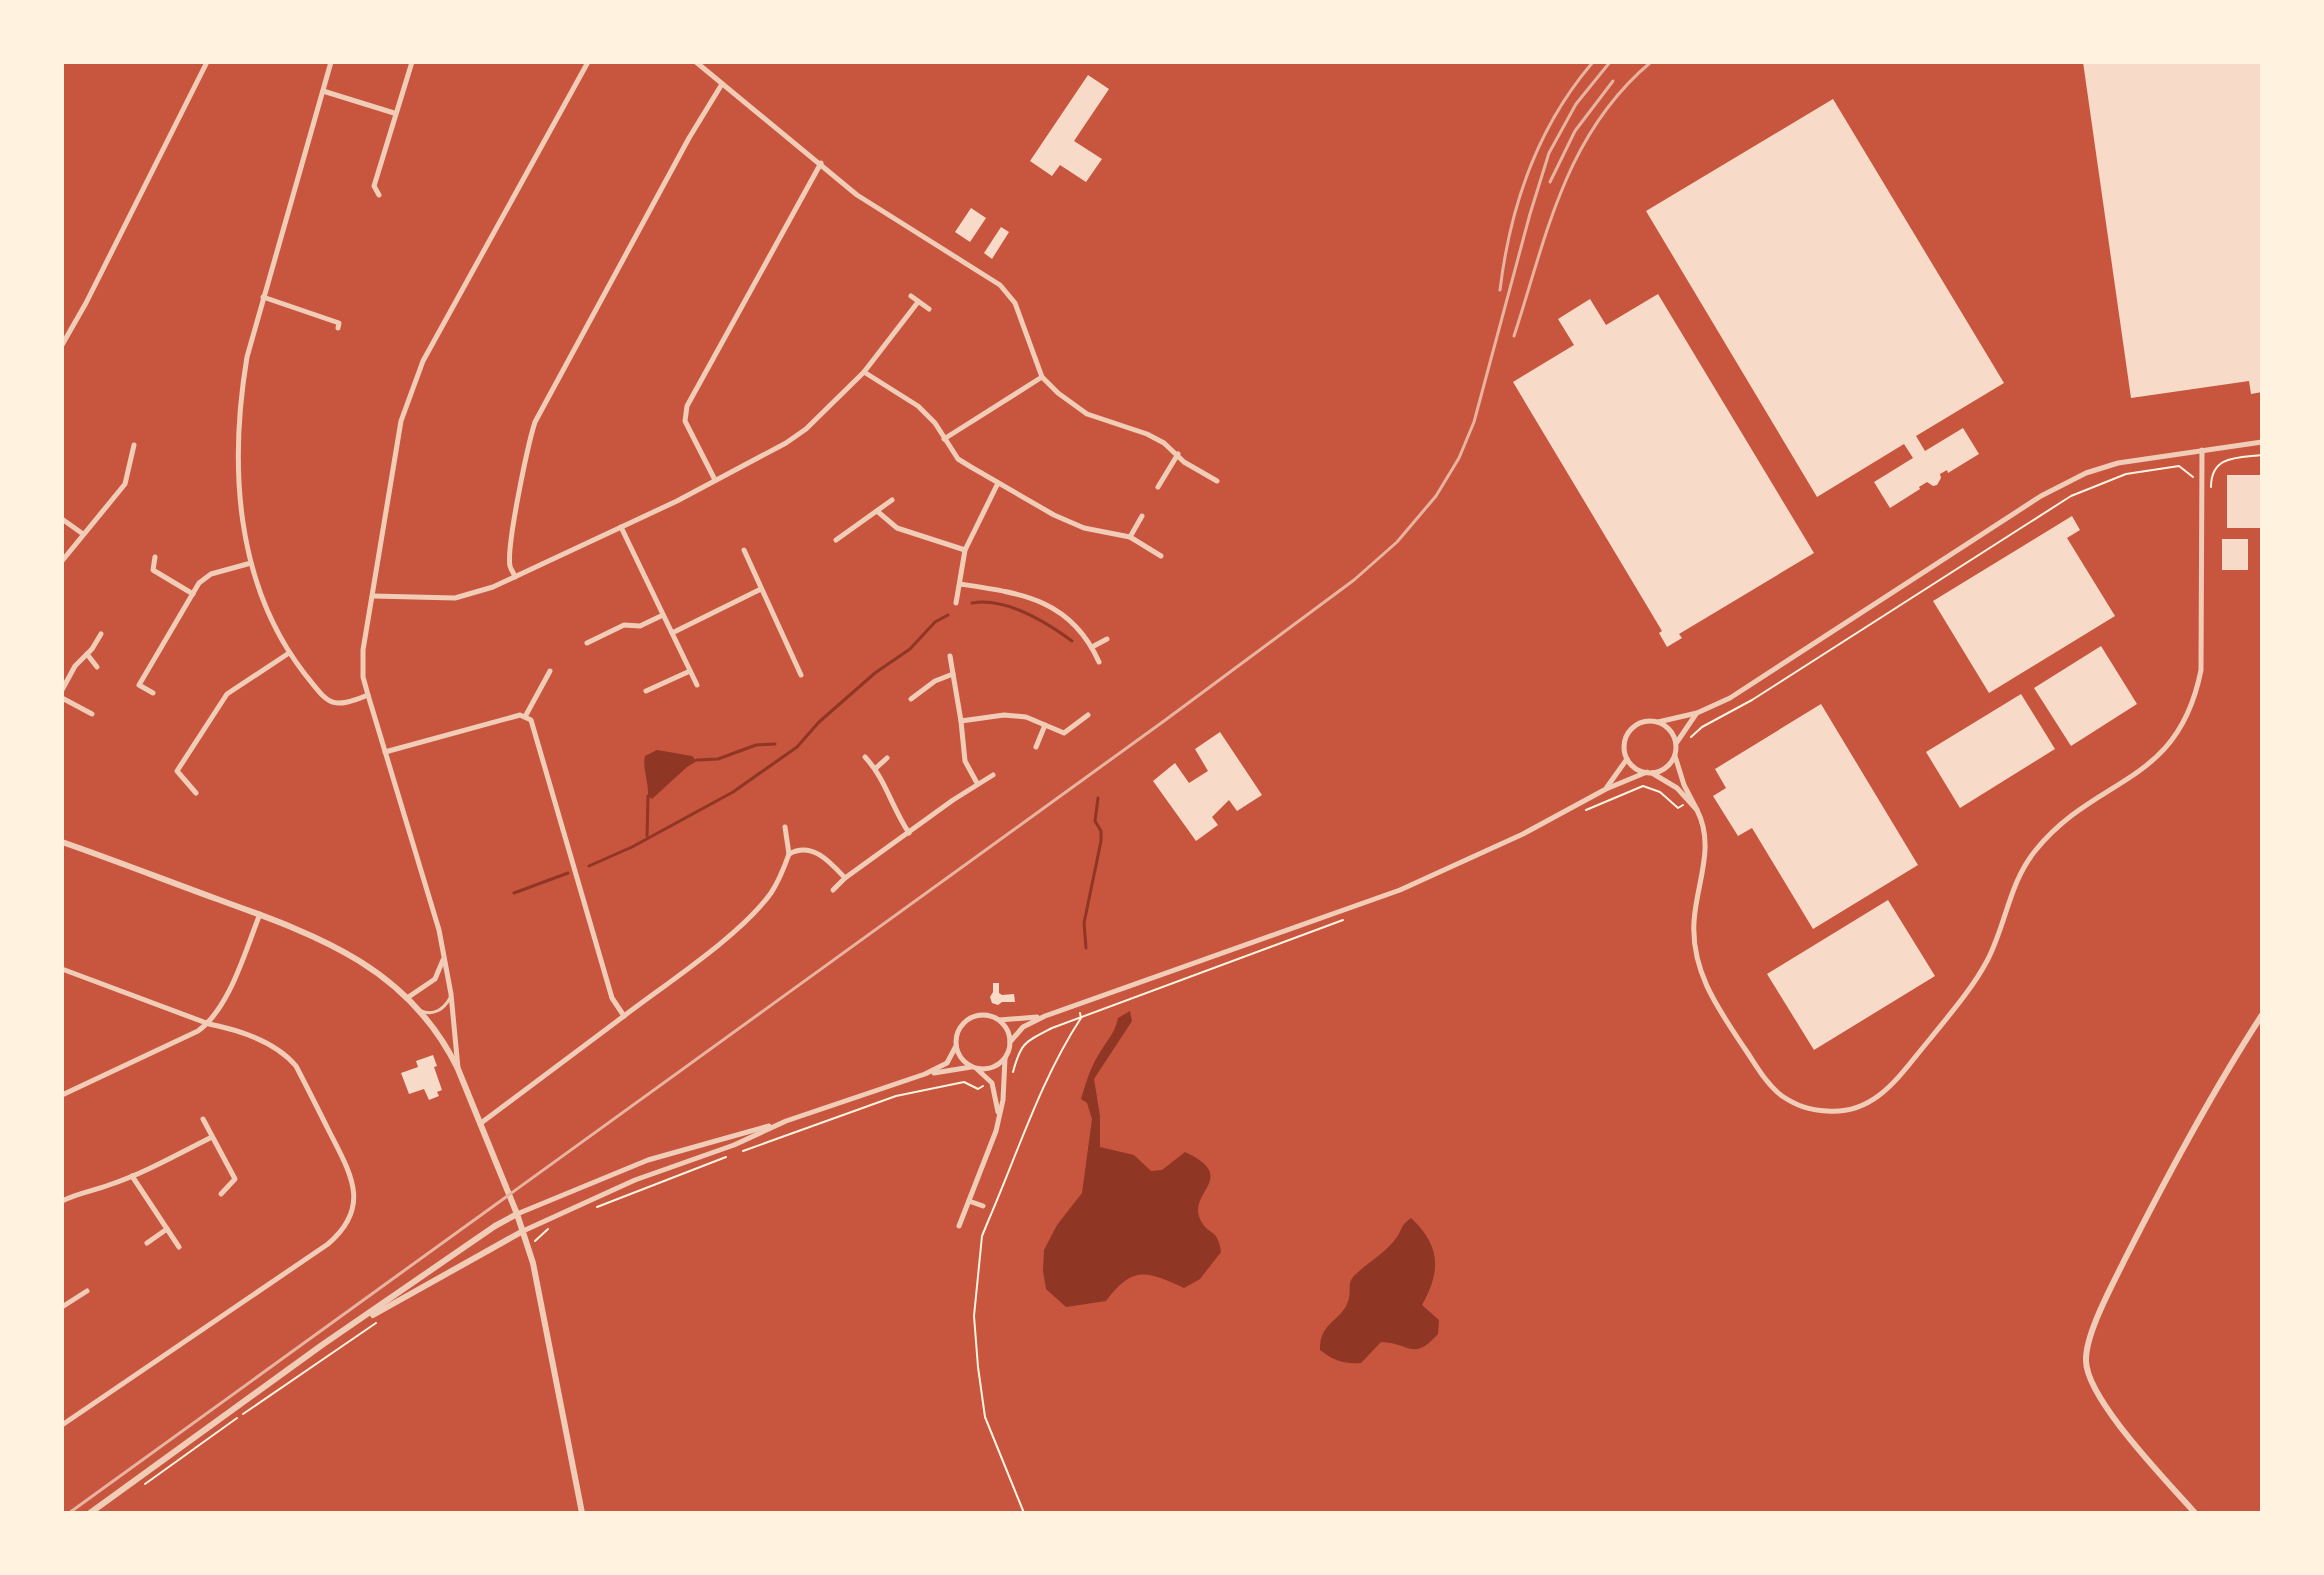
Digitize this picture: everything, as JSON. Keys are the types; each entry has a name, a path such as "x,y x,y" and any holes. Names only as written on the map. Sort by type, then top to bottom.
{"street":[{"path":"62,345 207,62"},
{"path":"331,62 247,357 237,442 240,497 251,563 262,597 289,653 331,703 346,704 368,695"},
{"path":"379,195 374,186 412,62"},
{"path":"458,1069 451,994 443,950 368,695 362,659 397,439 411,387 588,62"},
{"path":"696,62 857,195 1000,285 1015,303 1042,377 1068,402 1087,414 1147,434 1178,454 1184,462 1217,481"},
{"path":"515,577 510,564 511,551 535,422 689,138 722,84"},
{"path":"323,91 394,113"},
{"path":"715,481 685,421 687,406 821,163"},
{"path":"911,296 929,309"},
{"path":"263,297 339,324"},
{"path":"373,596 455,598 493,587 715,481 806,429 864,372 918,302"},
{"path":"864,372 918,406 935,423 958,459 1054,515 1084,528 1130,537 1161,556"},
{"path":"944,439 1042,377"},
{"path":"1606,789 1627,759 1626,739 1632,728 1645,721 1658,722 1697,713 1730,698 2041,496 2086,473 2118,463 2262,442"},
{"path":"62,561 125,484 134,445"},
{"path":"1658,722 1671,731 1684,785 1704,824 1707,841 1694,923 1698,963 1713,1001 1763,1076 1784,1097 1805,1109 1831,1111 1850,1111 1870,1103 1895,1082 1954,1009 1986,963 2015,883 2033,853 2071,817 2157,758 2185,721 2195,698 2201,670 2202,450"},
{"path":"1158,487 1178,454"},
{"path":"956,601 965,550 998,483"},
{"path":"836,540 892,500"},
{"path":"877,511 897,528 965,550"},
{"path":"1130,537 1142,516"},
{"path":"62,519 83,534"},
{"path":"621,527 697,685"},
{"path":"744,550 801,675"},
{"path":"155,557 153,570 193,594"},
{"path":"153,693 139,685 204,578 251,563"},
{"path":"960,584 1013,591 1049,606 1076,624 1099,662"},
{"path":"672,633 761,589"},
{"path":"587,643 624,625 640,626 663,615"},
{"path":"62,690 75,666 101,634"},
{"path":"1092,647 1107,639"},
{"path":"196,793 177,771 205,725 227,694 289,653"},
{"path":"87,654 97,667"},
{"path":"950,656 965,761 977,783"},
{"path":"526,715 550,671"},
{"path":"646,691 690,671"},
{"path":"911,699 935,681 953,674"},
{"path":"62,698 92,714"},
{"path":"1676,744 1697,713"},
{"path":"385,752 520,715 526,715 531,720 612,998 624,1016"},
{"path":"961,721 1004,715 1026,717 1064,733 1088,715"},
{"path":"1036,747 1045,725"},
{"path":"959,1226 999,1117 1005,1058 1010,1042 1023,1027 1045,1016 1400,890 1523,834 1606,789 1667,766 1675,755"},
{"path":"865,757 876,768 892,808 909,833"},
{"path":"876,768 887,758"},
{"path":"1627,759 1634,767 1650,772 1677,788 1697,810"},
{"path":"833,890 845,878 977,783 993,775"},
{"path":"481,1123 732,933 754,912 778,881 789,854 785,827"},
{"path":"62,842 332,943 364,963 419,1011 458,1069 529,1248 582,1513"},
{"path":"789,854 806,850 817,852 845,878"},
{"path":"62,1095 209,1024 220,1011 260,914"},
{"path":"407,998 438,976 443,950"},
{"path":"62,969 278,1049 296,1066 354,1184 353,1211 347,1224 328,1244 62,1425"},
{"path":"90,1513 322,1345 517,1214 648,1160 786,1121 925,1074 951,1059 959,1030 967,1021 984,1015 998,1020 1045,1016"},
{"path":"2195,1513 2139,1449 2092,1387 2086,1362 2088,1347 2103,1303 2164,1181 2233,1058 2262,1015"},
{"path":"998,1020 1006,1028 1010,1042"},
{"path":"956,1046 964,1061 992,1083 999,1117"},
{"path":"925,1074 994,1067 1005,1058"},
{"path":"203,1119 235,1179 221,1194"},
{"path":"322,1345 445,1272 523,1231 635,1180 734,1145 786,1121"},
{"path":"62,1201 77,1193 109,1186 212,1137"},
{"path":"132,1176 179,1247"},
{"path":"969,1201 983,1206"},
{"path":"147,1243 167,1229"},
{"path":"62,1307 87,1291"}],"lane":[{"path":"419,1011 438,1011 451,994"}],"path":[{"path":"1687,742 1702,727 1752,700 2071,496 2126,474 2179,466 2193,477 2195,487 2211,487 2216,465 2224,460 2262,455"},
{"path":"1643,786 1660,792 1678,808 1689,801"},
{"path":"1024,1513 985,1417 974,1316 978,1269 982,1236 1032,1113 1081,1018 1077,1005"},
{"path":"593,1209 796,1130 896,1096 964,1082 978,1089 992,1083"},
{"path":"529,1248 537,1237 555,1226"},
{"path":"139,1489 384,1318"}],"shaded area":[{"path":"657,750 692,756 697,761 652,799 648,796 644,760 645,756"},
{"path":"1130,1011 1132,1021 1094,1079 1100,1116 1100,1147 1134,1155 1151,1171 1162,1170 1185,1152 1201,1161 1209,1170 1210,1178 1198,1211 1204,1226 1218,1239 1221,1252 1200,1279 1184,1288 1160,1278 1141,1275 1124,1281 1106,1301 1066,1307 1046,1289 1044,1250 1057,1225 1082,1193 1092,1119 1087,1103 1081,1099 1088,1076 1113,1033 1118,1018"},
{"path":"1411,1218 1433,1249 1433,1281 1422,1305 1439,1320 1438,1334 1417,1349 1381,1342 1361,1363 1330,1357 1320,1350 1321,1340 1327,1327 1346,1306 1351,1280 1388,1248"}],"building":[{"path":"2083,62 2261,62 2262,392 2251,394 2249,381 2131,398"},
{"path":"1088,75 1109,89 1074,141 1102,159 1086,182 1060,165 1052,176 1030,161"},
{"path":"1833,99 2004,383 1916,436 1925,451 1963,428 1979,454 1948,473 1947,470 1940,474 1937,485 1927,482 1890,508 1874,482 1913,458 1904,444 1817,497 1646,211"},
{"path":"971,208 986,218 970,242 955,232"},
{"path":"1001,227 1009,232 992,259 984,253"},
{"path":"1658,294 1814,553 1679,634 1682,638 1667,647 1659,633 1662,631 1513,382 1574,345 1558,319 1590,299 1606,325"},
{"path":"2227,475 2262,475 2262,528 2227,528"},
{"path":"2072,516 2080,530 2067,538 2115,616 1989,693 1933,601"},
{"path":"2222,539 2248,539 2248,570 2222,570"},
{"path":"2101,646 2137,704 2071,746 2034,688"},
{"path":"2021,694 2055,749 1960,808 1926,752"},
{"path":"1821,704 1918,865 1813,929 1752,828 1738,836 1713,796 1726,788 1715,769"},
{"path":"1220,732 1262,795 1237,811 1229,800 1212,817 1218,825 1196,841 1153,781 1175,763 1189,783 1208,771 1195,749"},
{"path":"1888,900 1935,976 1814,1050 1767,974"},
{"path":"993,983 999,983 999,993 1002,995 1014,994 1015,1002 992,1003"},
{"path":"433,1055 442,1090 437,1092 439,1096 429,1100 424,1089 409,1094 401,1073 418,1067 416,1061"}],"waterway":[{"path":"972,603 1012,607 1072,641"},
{"path":"589,866 632,847 733,792 797,747 819,722 875,673 910,649 935,622 948,615"},
{"path":"697,760 718,759 756,745 775,744"},
{"path":"647,836 648,796"},
{"path":"1086,948 1084,923 1101,841 1101,831 1095,821 1098,798"},
{"path":"514,893 568,873"}],"railway":[{"path":"1500,290 1511,228 1530,169 1557,113 1593,62"},
{"path":"69,1513 1164,721 1354,580 1397,542 1436,496 1459,458 1474,422 1549,153 1576,104 1610,62"},
{"path":"1514,336 1549,224 1579,154 1598,121 1622,90 1651,62"},
{"path":"1550,182 1575,131 1613,81"}]}
